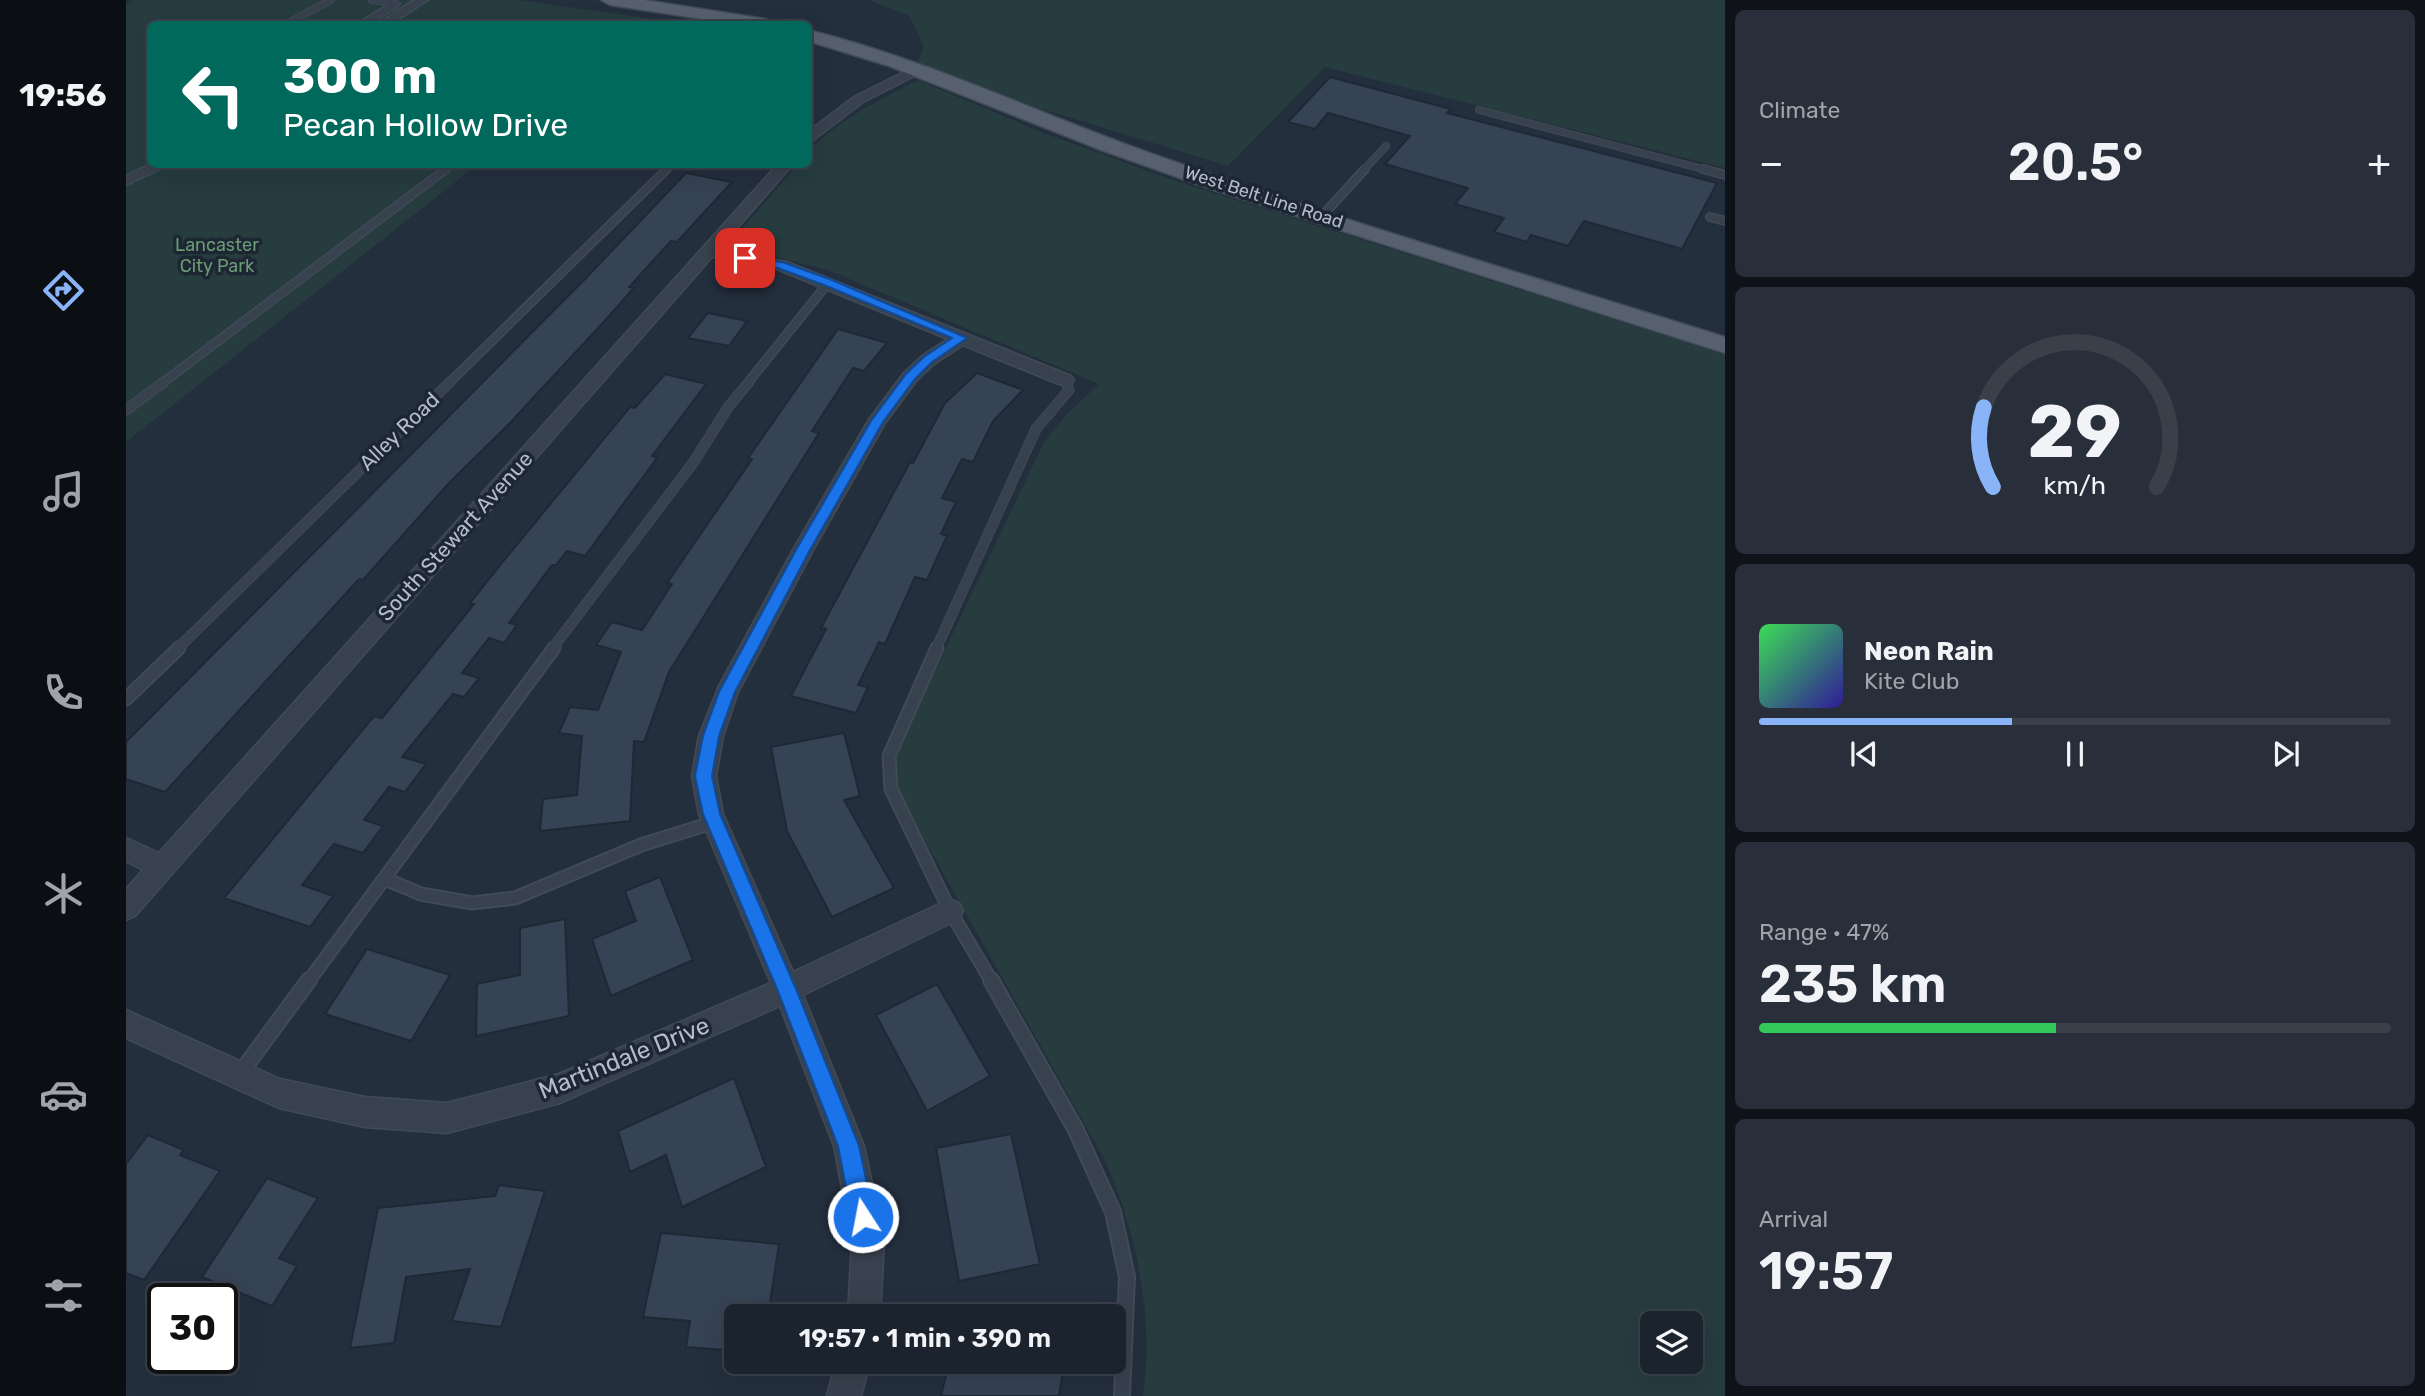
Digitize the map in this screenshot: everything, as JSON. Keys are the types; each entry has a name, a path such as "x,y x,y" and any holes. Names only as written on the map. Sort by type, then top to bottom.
{"main road":[{"path":"610,0 746,21"},
{"name":"West Belt Line Road","path":"812,36 916,70 1118,149 1725,345"}],"street":[{"path":"368,21 397,2 417,3"},
{"path":"389,21 417,3"},
{"path":"812,134 860,96 916,70"},
{"path":"126,169 147,160"},
{"path":"126,181 155,168"},
{"name":"South Stewart Avenue","path":"126,908 708,252 774,168"},
{"path":"708,252 781,265 1065,380"},
{"path":"865,1304 868,1241 849,1146 787,989 715,822 704,776 711,736 727,692 803,550 877,421 910,377 928,360 961,338"},
{"path":"126,849 162,867"},
{"name":"Martindale Drive","path":"126,1024 279,1093 365,1112 447,1118 561,1088 787,989 950,911"},
{"path":"845,1396 850,1374"}],"lane":[{"path":"292,21 331,0"},
{"path":"372,0 397,2"},
{"path":"1479,110 1725,176"},
{"path":"1322,216 1386,146"},
{"path":"126,410 448,168"},
{"name":"Alley Road","path":"126,699 668,168"},
{"path":"1710,217 1725,221"},
{"path":"239,1076 568,628 693,463 729,406 828,283"},
{"path":"1065,380 1069,390 1037,429 1016,469 889,756 891,789 950,911 1041,1065 1076,1130 1113,1212 1127,1277 1122,1396"},
{"path":"385,879 421,894 472,903 515,898 641,845 715,822"}],"green space":[{"name":"Lancaster City Park","path":"133,0 519,0 660,20 147,21 147,168 473,168 126,442 126,6"},
{"path":"869,0 1725,0 1725,168 1325,67 1228,166 915,70 924,46 909,16"},
{"path":"918,80 1041,132 1173,180 1725,355 1725,1396 1143,1396 1146,1335 1140,1275 1126,1217 1105,1160 897,791 896,753 1044,442 1065,416 1099,384 828,270 728,245 794,168 812,168 812,148 833,129 860,111"}],"building":[{"path":"1330,77 1451,109 1447,113 1717,183 1682,249 1584,221 1568,246 1531,235 1527,242 1494,232 1504,218 1455,204 1468,188 1385,164 1410,136 1328,113 1315,129 1288,122"},
{"path":"686,173 732,182 677,242 671,241 629,287 634,288 600,326 507,426 449,483 363,580 359,579 165,792 126,779 126,742 586,278"},
{"path":"708,313 747,321 729,346 688,338"},
{"path":"838,329 887,343 864,371 853,368 812,431 819,433 669,672 644,742 634,741 630,821 540,831 543,799 577,795 582,736 559,733 570,707 598,710 621,652 596,645 612,622 642,630 672,584 667,583 752,459 748,458"},
{"path":"977,373 1023,390 993,421 973,462 962,459 942,498 956,502 941,534 947,536 927,580 915,577 885,644 879,642 858,685 868,687 856,713 791,696 826,629 821,628 910,462 913,463 945,403"},
{"path":"665,374 706,384 652,456 657,458 585,556 567,551 556,565 552,565 509,623 517,625 504,643 489,638 462,673 479,678 464,697 453,694 402,757 426,764 405,792 389,787 364,820 383,826 363,853 334,844 302,885 333,896 310,927 224,898 374,716 382,718 474,604 470,603 501,564 630,407 635,408"},
{"path":"844,733 860,796 844,800 894,888 832,917 787,831 771,747"},
{"path":"660,877 693,960 611,996 592,939 636,921 625,891"},
{"path":"565,919 569,1016 476,1036 477,984 520,975 520,928"},
{"path":"367,949 450,975 411,1041 325,1014"},
{"path":"937,984 990,1076 927,1111 876,1015"},
{"path":"734,1078 766,1167 682,1207 666,1155 630,1172 618,1131"},
{"path":"1011,1134 1040,1264 959,1281 936,1148"},
{"path":"148,1135 184,1150 180,1155 220,1171 144,1280 126,1273 126,1164"},
{"path":"267,1178 318,1198 279,1258 297,1266 272,1306 238,1292 238,1283 216,1283 202,1277"},
{"path":"499,1185 545,1191 501,1327 452,1321 470,1269 406,1277 394,1343 350,1348 378,1208 495,1196"},
{"path":"661,1233 779,1244 770,1304 724,1304 724,1350 686,1347 690,1321 643,1317"},
{"path":"946,1374 1063,1374 1059,1396 941,1396"}],"route":[{"path":"745,258 781,265 961,338 928,360 910,377 877,421 803,550 727,692 711,736 704,776 711,814 787,989 849,1146 863,1217"}]}
